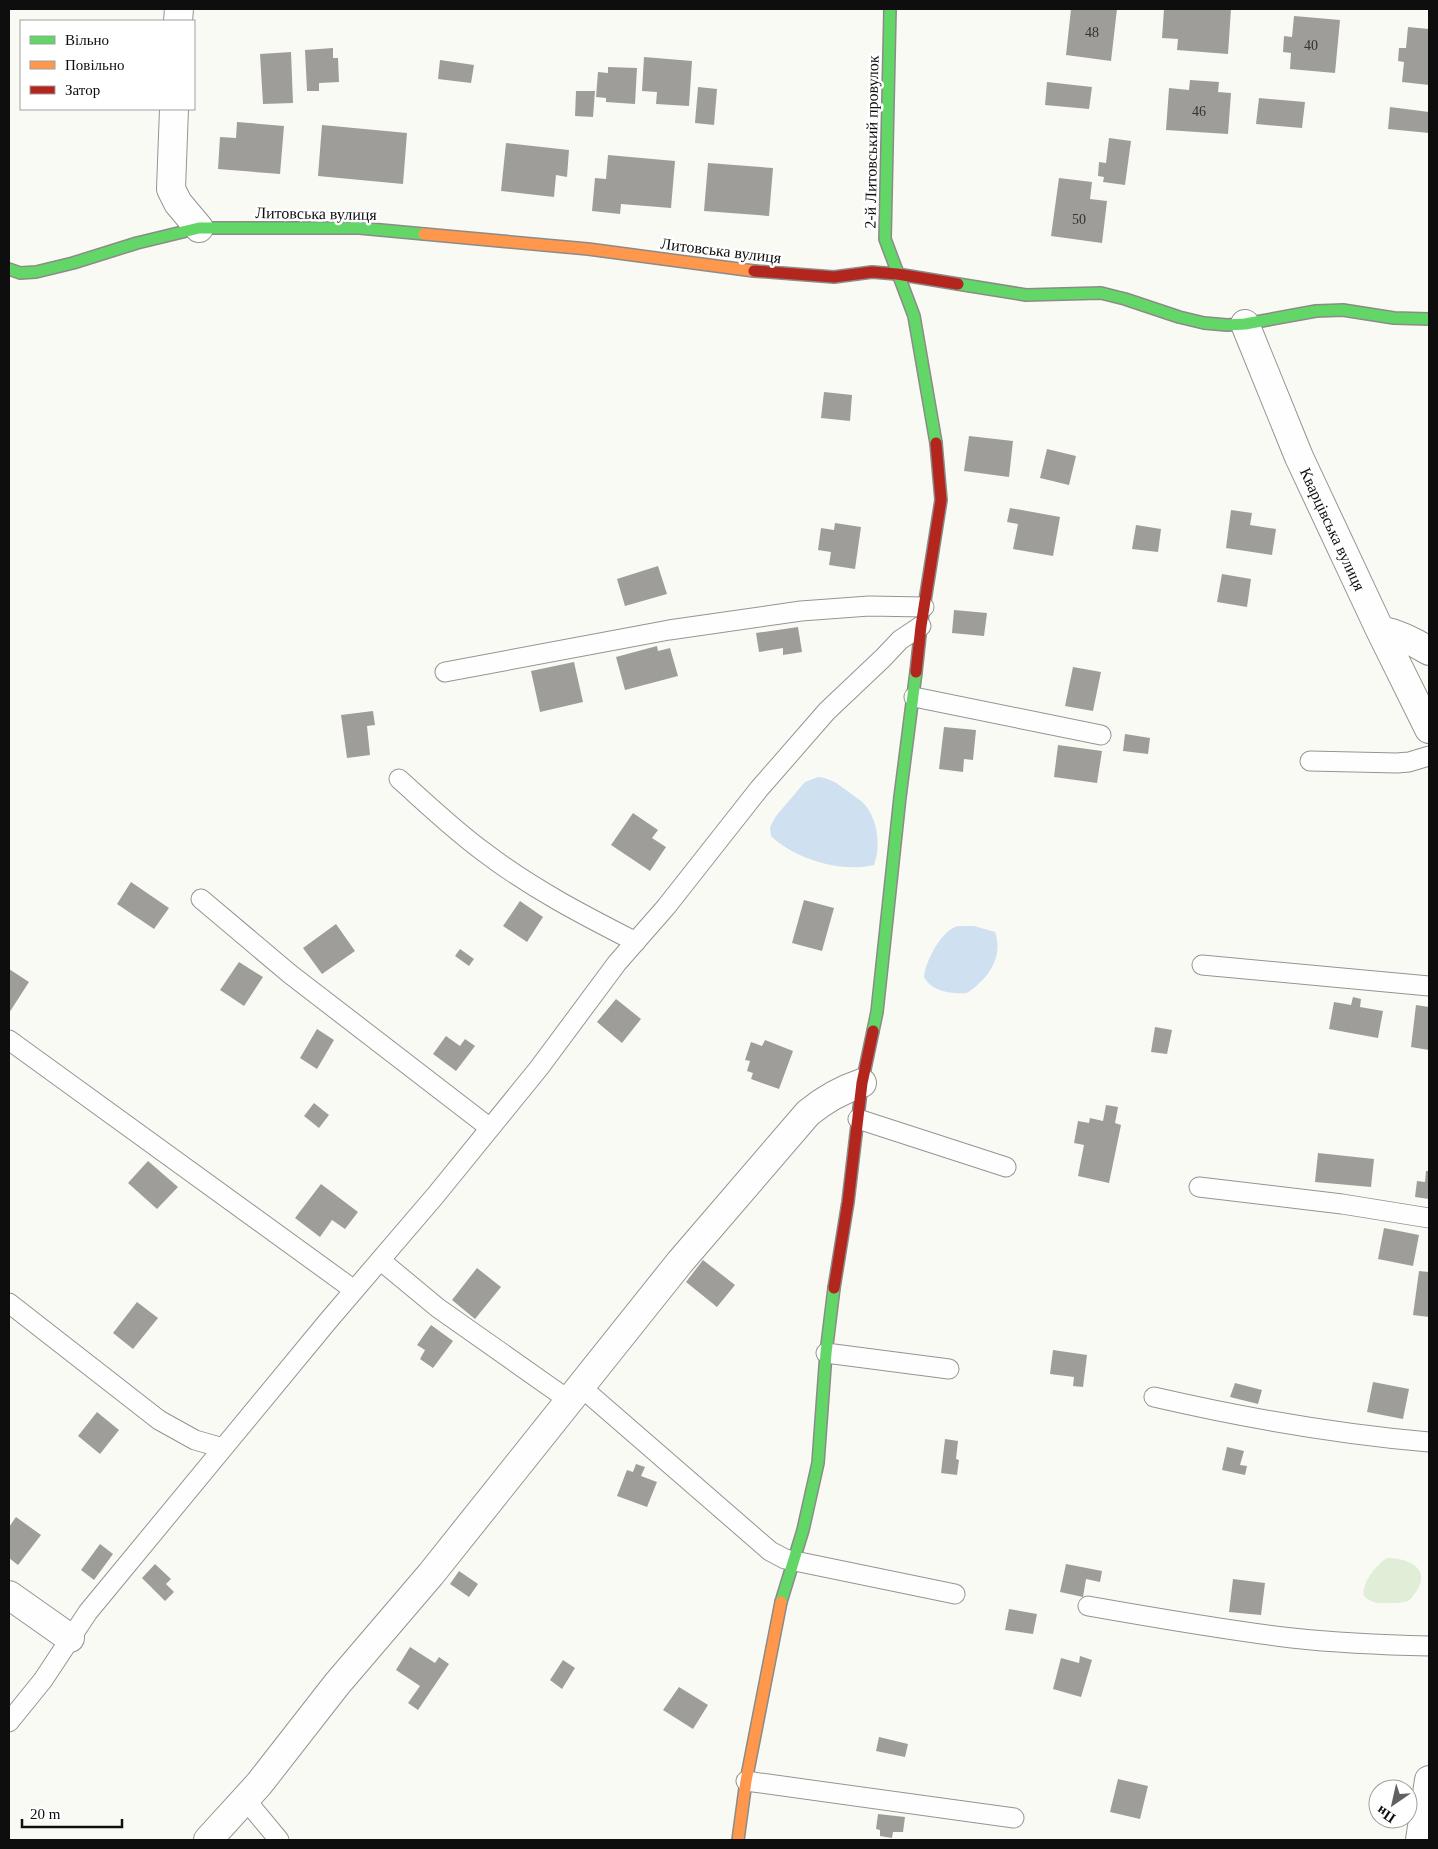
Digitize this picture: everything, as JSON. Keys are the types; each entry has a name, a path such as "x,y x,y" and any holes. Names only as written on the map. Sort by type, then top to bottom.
{"street":[{"name":"2-й Литовський провулок","path":"738,1840 746,1781 777,1618 811,1497 818,1464 826,1353 862,1083 877,1012 921,626 939,523 940,482 932,416 914,316 897,274 886,239 890,9"},
{"path":"174,110 171,189 178,204 198,228"},
{"name":"Литовська вулиця","path":"9,269 20,273 36,272 73,263 137,243 198,228 359,228 588,249 802,276 834,277 872,272 897,274 1026,295 1101,293 1179,317 1227,325 1245,324 1316,310 1343,310 1394,318 1429,320"},
{"name":"Кварцівська вулиця","path":"1245,324 1299,457 1380,630 1429,729"},
{"path":"1380,630 1409,638 1429,651"},
{"path":"208,1840 276,1762 337,1684 437,1566 680,1262 808,1113 831,1096 862,1083"},
{"path":"9,1595 70,1638"},
{"path":"1420,1840 1429,1780"}],"lane":[{"path":"445,672 669,630 792,613 869,606 924,606"},
{"path":"9,1722 43,1680 70,1638 99,1599 354,1290 435,1196 539,1068 617,964 666,908 759,788 826,711 900,640 921,626"},
{"path":"914,697 1101,735"},
{"path":"1310,761 1397,763 1409,762 1429,756"},
{"path":"399,779 457,831 514,873 586,916 636,942"},
{"path":"201,899 306,986 490,1128"},
{"path":"1202,965 1429,986"},
{"path":"9,1040 354,1290"},
{"path":"858,1119 1006,1167"},
{"path":"1198,1187 1333,1203 1429,1218"},
{"path":"380,1260 438,1308 575,1394 770,1551 785,1559 955,1594"},
{"path":"9,1304 159,1420 194,1440 223,1448"},
{"path":"826,1353 949,1369"},
{"path":"1154,1397 1295,1426 1429,1442"},
{"path":"1088,1606 1217,1628 1292,1638 1364,1644 1429,1646"},
{"path":"746,1781 1014,1818"},
{"path":"245,1799 279,1840"}],"green space":[{"path":"1387,1558 1410,1562 1419,1571 1421,1577 1420,1584 1414,1595 1407,1601 1379,1603 1372,1602 1364,1596 1367,1580"}],"water":[{"path":"818,777 839,785 861,801 869,811 873,818 878,842 874,865 847,867 819,862 793,851 771,836 770,827 776,816 805,782"},
{"path":"958,926 974,926 995,932 997,941 996,959 992,967 982,981 967,993 955,993 937,989 924,977 927,963 935,947 946,933"}],"building":[{"path":"1071,9 1117,9 1111,61 1066,55"},
{"path":"1164,9 1231,9 1228,54 1177,50 1178,39 1162,38"},
{"path":"1294,16 1340,20 1335,73 1290,69 1291,53 1283,52 1284,36 1292,37"},
{"path":"1408,27 1429,29 1429,85 1402,82 1404,62 1398,61 1399,48 1406,48"},
{"path":"333,48 333,58 338,58 339,82 319,83 319,91 307,91 305,50"},
{"path":"291,52 293,103 263,104 260,54"},
{"path":"644,57 692,61 689,106 656,104 657,92 642,91"},
{"path":"440,60 474,65 471,83 438,79"},
{"path":"608,67 637,68 635,104 606,102 606,98 596,97 598,72 608,73"},
{"path":"1190,80 1219,82 1218,92 1231,93 1228,134 1166,130 1169,88 1189,90"},
{"path":"1047,82 1092,87 1089,109 1045,105"},
{"path":"698,87 717,89 714,125 695,123"},
{"path":"576,91 595,91 593,117 575,116"},
{"path":"1259,98 1305,102 1302,128 1256,124"},
{"path":"1390,107 1429,112 1429,133 1388,129"},
{"path":"237,122 284,126 280,174 218,169 220,137 236,138"},
{"path":"322,125 407,133 403,184 318,176"},
{"path":"1109,138 1131,141 1125,185 1103,182 1104,177 1098,176 1099,162 1106,163"},
{"path":"506,143 569,150 567,177 556,175 554,197 501,191"},
{"path":"608,155 675,161 671,208 621,204 620,214 592,211 595,178 606,179"},
{"path":"708,163 773,168 769,216 704,211"},
{"path":"1059,178 1092,182 1090,199 1107,201 1102,243 1051,236"},
{"path":"824,392 852,395 850,421 821,418"},
{"path":"969,436 1013,441 1009,477 964,471"},
{"path":"1047,449 1076,456 1069,485 1040,478"},
{"path":"1010,508 1060,517 1053,556 1013,549 1018,524 1007,522"},
{"path":"1231,510 1252,513 1250,525 1276,529 1272,555 1226,548"},
{"path":"835,523 861,527 855,569 829,565 831,552 818,550 821,528 834,530"},
{"path":"1136,525 1161,529 1158,552 1132,549"},
{"path":"658,566 667,594 625,606 617,579"},
{"path":"1222,574 1251,579 1247,607 1217,602"},
{"path":"954,610 987,613 984,636 952,633"},
{"path":"798,627 802,652 783,655 783,648 759,652 756,633"},
{"path":"657,646 658,651 670,648 678,676 625,690 616,657"},
{"path":"574,662 583,702 540,712 531,671"},
{"path":"1073,667 1101,672 1093,711 1065,706"},
{"path":"373,711 375,725 367,726 370,755 347,758 341,715"},
{"path":"944,727 976,730 973,760 964,759 963,772 939,769"},
{"path":"1125,734 1150,738 1148,754 1123,751"},
{"path":"1058,745 1102,751 1097,783 1054,777"},
{"path":"633,813 658,830 652,838 666,847 650,871 611,845"},
{"path":"131,882 169,908 154,929 117,904"},
{"path":"804,900 834,908 822,951 792,943"},
{"path":"520,901 543,917 527,942 503,926"},
{"path":"336,924 355,951 322,974 303,948"},
{"path":"460,949 474,959 469,966 455,956"},
{"path":"239,962 263,977 244,1006 220,990"},
{"path":"9,969 29,982 9,1013"},
{"path":"1353,997 1361,999 1360,1007 1383,1011 1378,1038 1329,1029 1334,1002 1351,1005"},
{"path":"616,999 641,1019 622,1043 597,1022"},
{"path":"1416,1005 1429,1007 1429,1050 1411,1047"},
{"path":"1155,1027 1172,1030 1167,1054 1151,1052"},
{"path":"317,1029 334,1040 317,1069 300,1058"},
{"path":"446,1036 460,1046 465,1039 475,1046 456,1071 433,1054"},
{"path":"765,1040 793,1051 779,1089 751,1079 753,1073 747,1071 750,1061 745,1060 751,1042 762,1046"},
{"path":"314,1103 329,1115 319,1128 304,1116"},
{"path":"1106,1105 1118,1107 1115,1123 1121,1125 1109,1183 1078,1176 1084,1145 1074,1143 1078,1121 1089,1123 1090,1118 1103,1121"},
{"path":"1318,1153 1374,1159 1371,1187 1315,1182"},
{"path":"148,1161 178,1187 157,1209 128,1183"},
{"path":"1426,1171 1429,1171 1429,1199 1415,1197 1417,1181 1425,1182"},
{"path":"321,1184 358,1212 345,1229 332,1220 320,1237 295,1218"},
{"path":"1384,1228 1419,1235 1413,1266 1378,1259"},
{"path":"703,1260 735,1285 717,1307 686,1282"},
{"path":"477,1268 501,1287 475,1319 452,1300"},
{"path":"1419,1271 1429,1272 1429,1317 1413,1315"},
{"path":"137,1302 158,1318 133,1349 113,1333"},
{"path":"431,1325 453,1341 433,1368 420,1359 425,1350 417,1345"},
{"path":"1053,1350 1087,1355 1083,1387 1073,1386 1074,1377 1050,1374"},
{"path":"1373,1382 1409,1389 1403,1419 1367,1412"},
{"path":"1235,1383 1262,1390 1258,1404 1230,1397"},
{"path":"97,1412 119,1430 100,1454 78,1436"},
{"path":"945,1439 958,1441 956,1459 959,1460 957,1475 941,1473"},
{"path":"1227,1447 1244,1451 1240,1465 1247,1466 1245,1475 1222,1470"},
{"path":"636,1464 645,1467 641,1476 657,1482 647,1507 617,1496 627,1470 633,1472"},
{"path":"16,1517 41,1535 18,1565 9,1558 9,1527"},
{"path":"100,1544 113,1554 94,1580 81,1570"},
{"path":"155,1564 171,1579 166,1584 174,1592 165,1601 142,1578"},
{"path":"1066,1564 1102,1571 1100,1582 1086,1579 1083,1597 1060,1592"},
{"path":"459,1571 478,1584 469,1597 450,1584"},
{"path":"1233,1579 1265,1583 1261,1615 1229,1612"},
{"path":"1009,1609 1037,1614 1033,1634 1005,1630"},
{"path":"410,1647 435,1663 439,1657 449,1664 418,1710 408,1703 420,1686 396,1670"},
{"path":"1080,1656 1092,1660 1081,1697 1053,1689 1061,1658 1079,1663"},
{"path":"563,1660 575,1668 562,1689 550,1680"},
{"path":"679,1687 708,1705 693,1729 663,1710"},
{"path":"879,1737 908,1744 905,1757 876,1751"},
{"path":"1118,1779 1148,1786 1140,1819 1110,1812"},
{"path":"878,1814 905,1817 903,1832 893,1832 892,1838 880,1836 880,1830 876,1829"}],"traffic: fast":[{"path":"890,9 885,239 914,316 936,443"},
{"path":"9,269 20,273 36,272 73,263 137,243 199,228 359,228 424,234"},
{"path":"958,284 1026,295 1101,293 1179,317 1204,323 1227,325 1245,324 1316,311 1343,310 1394,318 1429,319"},
{"path":"873,1031 877,1012 900,797 916,672"},
{"path":"781,1602 803,1530 818,1463 826,1353 834,1288"}],"traffic: slow":[{"path":"424,234 588,249 754,271"},
{"path":"738,1840 746,1781 781,1602"}],"traffic: jam":[{"path":"754,271 834,277 872,272 958,284"},
{"path":"916,672 921,626 941,500 936,443"},
{"path":"834,1288 848,1202 862,1083 873,1031"}]}
